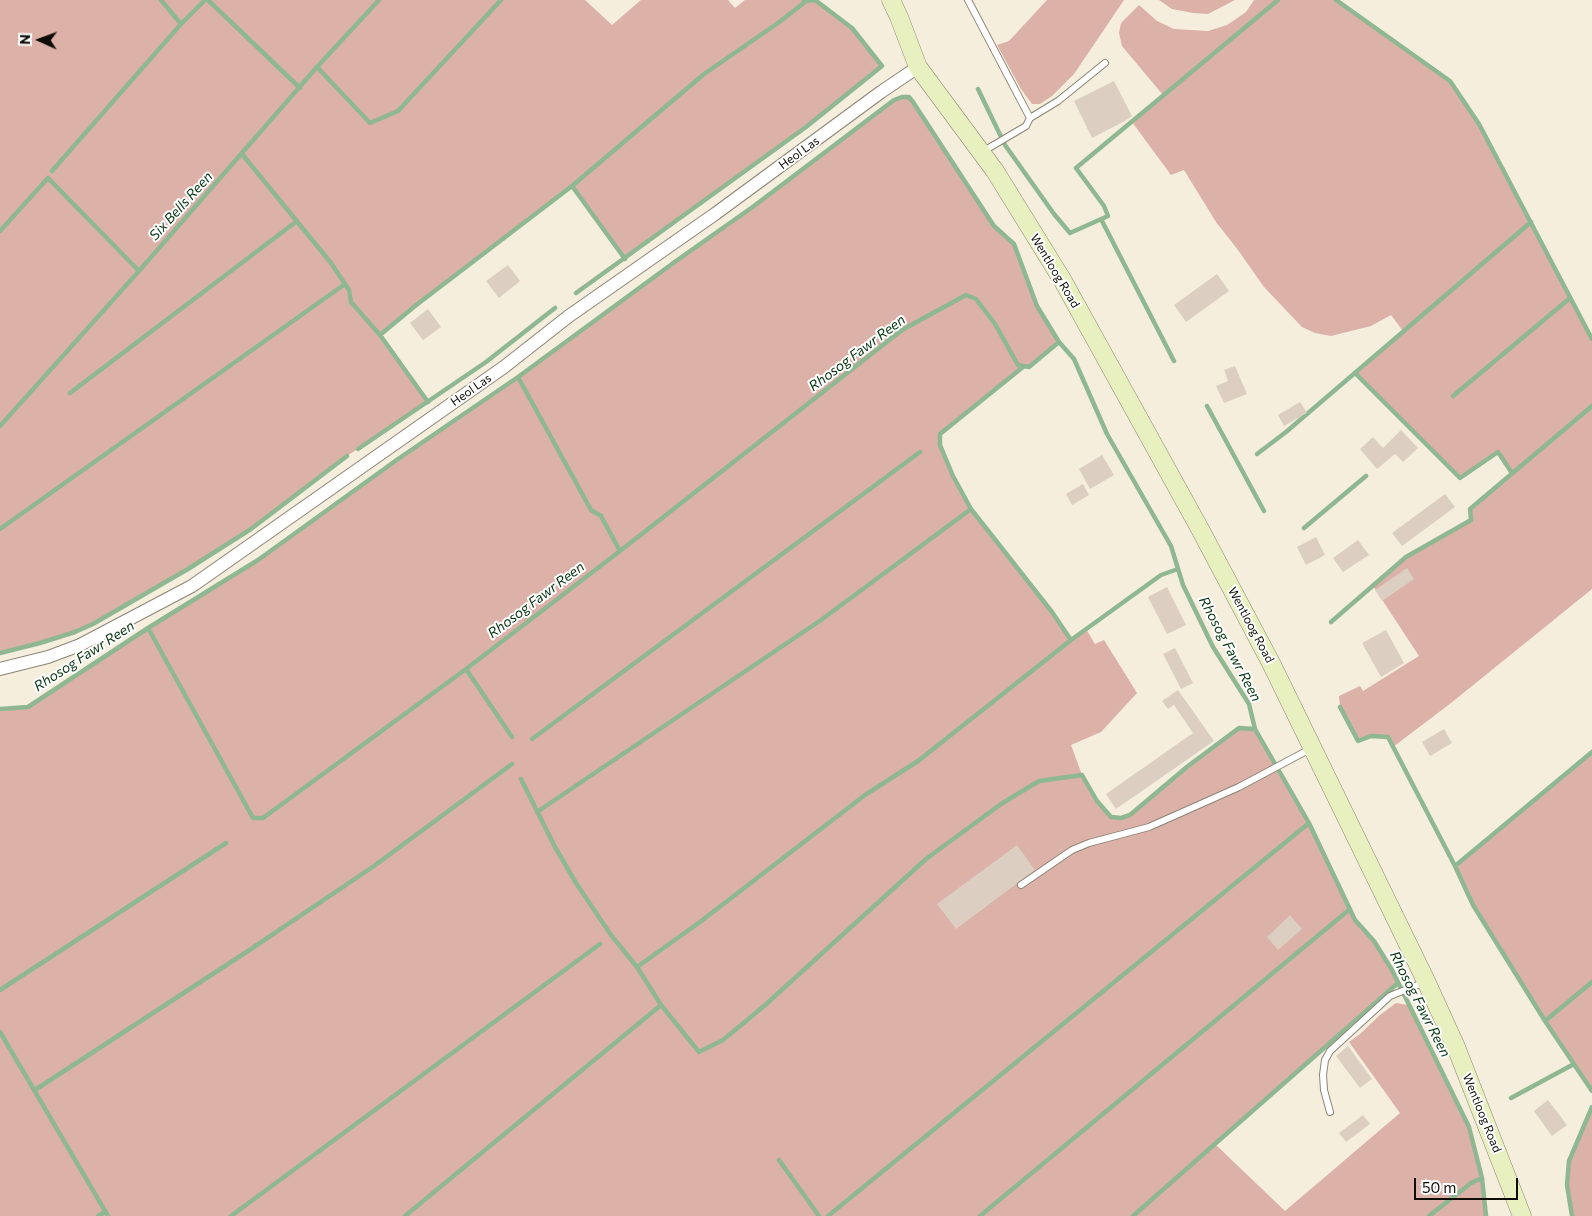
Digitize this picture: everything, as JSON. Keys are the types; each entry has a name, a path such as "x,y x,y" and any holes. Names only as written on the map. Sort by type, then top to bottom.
{"main road":[{"name":"Wentloog Road","path":"891,0 918,67 995,171 1062,281 1200,529 1272,665 1456,1047 1522,1216"}],"street":[{"name":"Heol Las","path":"0,669 80,645 192,586 504,367 568,316 715,214 918,67"}],"lane":[{"path":"968,0 1030,118"},
{"path":"981,153 1026,126 1030,118 1058,101 1105,63"},
{"path":"1021,885 1072,850 1089,843 1149,827 1239,787 1313,748"},
{"path":"1330,1112 1323,1075 1327,1056 1390,996 1426,982"}],"shaded area":[{"path":"0,0 585,0 612,25 641,0 728,0 735,8 745,0 803,0 805,2 815,0 852,28 882,66 806,127 625,259 571,187 380,334 428,402 347,456 251,529 188,569 93,624 40,643 0,653"},
{"path":"1047,0 1124,0 1074,74 1052,96 1040,104 1032,104 1021,89 997,45 1009,41"},
{"path":"1159,0 1235,0 1208,14 1172,9"},
{"path":"1254,0 1336,0 1450,81 1479,124 1592,339 1592,589 1451,703 1393,747 1387,737 1371,736 1358,741 1340,707 1339,696 1360,686 1363,691 1419,656 1373,586 1406,557 1470,520 1470,509 1512,473 1498,452 1460,478 1355,373 1403,331 1391,315 1371,326 1331,336 1315,333 1302,327 1264,287 1216,222 1184,170 1171,175 1132,122 1163,95 1122,46 1119,33 1121,23 1139,5 1157,21 1174,29 1208,31 1227,25 1246,12"},
{"path":"909,97 913,102 994,226 1014,244 1037,306 1059,342 1029,367 1023,367 940,433 940,445 953,476 971,509 1052,612 1071,640 1086,629 1095,644 1104,640 1137,693 1101,732 1071,745 1082,775 1097,801 1111,817 1121,818 1130,815 1188,766 1239,728 1255,729 1309,823 1355,920 1374,941 1398,983 1215,1144 1285,1211 1400,1113 1349,1042 1396,1003 1408,1005 1469,1127 1482,1178 1486,1216 0,1216 0,709 28,706 148,628 258,560 398,459 518,377 754,206 894,100"},
{"path":"1592,752 1592,1091 1545,1021 1473,905 1455,866"},
{"path":"1592,1107 1592,1216 1572,1216 1567,1185 1569,1161"}],"building":[{"path":"1114,81 1132,116 1092,138 1074,101"},
{"path":"508,265 520,281 499,298 486,281"},
{"path":"1217,274 1229,291 1186,322 1174,305"},
{"path":"428,309 441,327 423,340 410,323"},
{"path":"1235,366 1247,394 1224,403 1216,386 1228,381 1224,370"},
{"path":"1300,402 1307,413 1284,426 1278,415"},
{"path":"1401,430 1418,448 1403,462 1395,454 1377,469 1360,449 1373,437 1383,448"},
{"path":"1102,455 1114,475 1090,489 1079,469"},
{"path":"1083,484 1089,495 1072,505 1066,494"},
{"path":"1445,494 1455,507 1402,546 1392,533"},
{"path":"1316,537 1325,555 1306,565 1297,547"},
{"path":"1358,540 1369,555 1343,572 1333,558"},
{"path":"1407,568 1414,579 1382,601 1375,590"},
{"path":"1167,587 1186,625 1167,634 1148,597"},
{"path":"1386,630 1404,663 1381,677 1362,643"},
{"path":"1175,648 1193,683 1181,689 1163,654"},
{"path":"1178,690 1214,741 1116,809 1106,794 1193,733 1174,705 1168,709 1162,701"},
{"path":"1444,729 1452,743 1430,756 1422,742"},
{"path":"1017,845 1035,870 956,929 937,904"},
{"path":"1290,915 1302,929 1278,950 1267,937"},
{"path":"1348,1046 1372,1079 1360,1088 1336,1056"},
{"path":"1548,1100 1567,1125 1552,1136 1534,1111"},
{"path":"1363,1115 1370,1124 1346,1142 1339,1133"}],"waterway":[{"path":"161,0 181,24"},
{"path":"52,171 181,24 205,0"},
{"path":"208,0 300,88"},
{"name":"Six Bells Reen","path":"0,426 139,271 317,67 379,0"},
{"path":"317,67 370,123 398,111 501,0"},
{"path":"576,293 806,127 882,66 852,28 815,0 804,1"},
{"path":"978,89 1005,145 1054,214 1070,233 1108,216 1104,206 1076,168 1278,0"},
{"path":"1336,0 1450,81 1479,124 1592,339"},
{"path":"380,335 572,186 704,74 805,2"},
{"path":"148,628 258,560 398,459 518,377 754,206 894,100 902,97 909,97 913,102 994,226 1014,244 1037,306 1059,342"},
{"path":"242,154 331,263 349,290 351,302 380,335 428,402"},
{"path":"0,231 48,178 139,271"},
{"path":"572,186 625,259"},
{"path":"1101,219 1174,361"},
{"path":"70,393 297,221"},
{"path":"1257,454 1286,432 1531,222"},
{"path":"0,529 345,284"},
{"name":"Rhosog Fawr Reen","path":"0,709 28,707 148,628 253,818 263,818 466,669 902,330 966,295 976,299 995,324 1018,365 1029,367 1059,342 1074,359 1107,434 1171,546 1183,585 1213,647 1249,704 1255,729 1309,823 1355,920 1374,941 1392,970 1469,1127 1482,1178 1486,1216"},
{"path":"1453,396 1570,298"},
{"path":"358,449 486,362 555,308"},
{"path":"1023,367 940,434 940,445 953,476 971,509 1052,612 1071,640"},
{"path":"1355,373 1460,478 1498,452 1512,473"},
{"path":"518,377 591,510 601,516 620,551"},
{"path":"1207,406 1264,511"},
{"path":"1331,622 1406,557 1471,520 1470,509 1592,406"},
{"path":"532,739 920,452"},
{"path":"0,653 40,643 93,624 188,569 251,529 347,456"},
{"path":"1304,528 1366,476"},
{"path":"537,812 821,620 971,509"},
{"path":"637,967 700,922 865,795 918,761 1071,640 1161,575 1178,569"},
{"path":"466,669 512,737"},
{"path":"1340,707 1358,741 1371,736 1388,737 1455,866 1473,905 1545,1021 1592,1091"},
{"path":"521,779 555,847 576,883 611,935 637,967 661,1005 699,1052 723,1040 764,1006 926,859 1001,804 1039,781 1082,775 1097,801 1111,817 1121,818 1130,815 1188,766 1239,728 1255,729"},
{"path":"1455,866 1592,752"},
{"path":"35,1090 374,866 512,764"},
{"path":"828,1216 1309,823"},
{"path":"0,990 226,843"},
{"path":"980,1216 1350,909"},
{"path":"231,1216 600,944"},
{"path":"1545,1021 1592,982"},
{"path":"1133,1216 1398,983"},
{"path":"405,1216 661,1005"},
{"path":"0,1032 108,1216"},
{"path":"1511,1098 1574,1064"},
{"path":"1572,1216 1567,1185 1569,1161 1592,1107"},
{"path":"779,1160 819,1216"},
{"path":"1429,1216 1471,1183 1482,1178"},
{"path":"98,1216 105,1212"}]}
